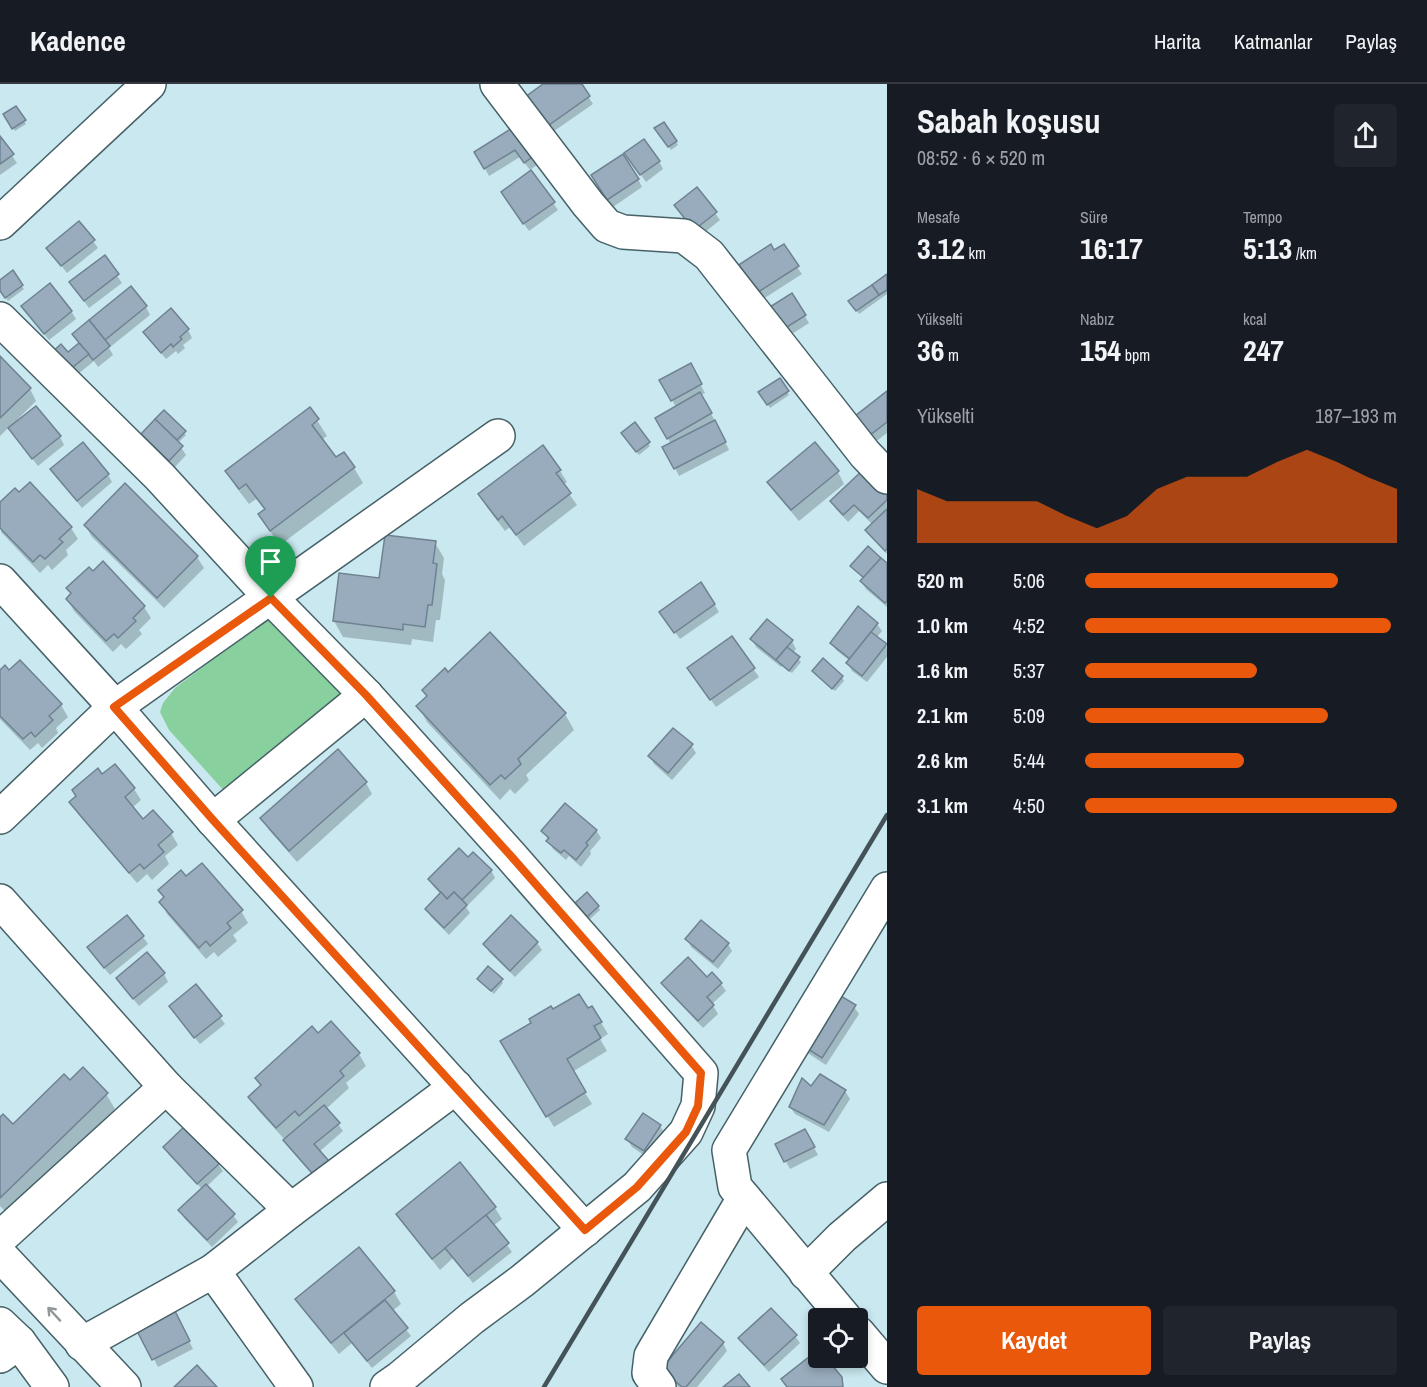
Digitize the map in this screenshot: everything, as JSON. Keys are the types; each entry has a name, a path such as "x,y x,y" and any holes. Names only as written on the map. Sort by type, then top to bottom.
{"street":[{"path":"0,223 149,84"},
{"path":"497,84 607,226 623,232 684,236 709,255 865,454 887,477"},
{"path":"0,319 160,477 271,598 366,695 701,1073 698,1106 686,1132 637,1187 387,1387"},
{"path":"0,817 114,707 498,436"},
{"path":"0,581 213,820 585,1230"},
{"path":"213,820 366,695"},
{"path":"836,1308 735,1187 729,1150 887,889"},
{"path":"0,901 166,1087 291,1210"},
{"path":"0,1238 166,1087"},
{"path":"62,1387 88,1351 213,1270 456,1087"},
{"path":"659,1387 649,1372 651,1356 744,1198"},
{"path":"806,1273 842,1237 887,1199"},
{"path":"0,1255 124,1387"},
{"path":"213,1270 296,1387"},
{"path":"6,1341 51,1387"},
{"path":"868,1345 887,1367"}],"green space":[{"path":"271,618 338,683 342,696 226,793 169,730 160,712 163,703 175,688"}],"building":[{"path":"543,84 582,84 590,96 542,130 521,100"},
{"path":"16,106 26,120 12,129 3,114"},
{"path":"664,122 677,141 668,147 654,128"},
{"path":"517,125 538,153 524,163 515,150 484,169 474,152"},
{"path":"0,136 14,154 0,164"},
{"path":"644,139 660,161 640,175 624,153"},
{"path":"623,154 639,179 607,200 591,175"},
{"path":"531,170 555,202 523,224 501,192"},
{"path":"697,187 717,212 694,230 674,205"},
{"path":"79,221 95,240 61,266 46,248"},
{"path":"771,244 774,250 784,244 799,266 755,294 737,266"},
{"path":"105,255 119,274 84,301 69,282"},
{"path":"13,270 23,285 5,298 0,291 0,280"},
{"path":"887,274 887,290 879,295 872,285"},
{"path":"50,283 72,311 44,334 21,306"},
{"path":"872,285 879,295 856,311 848,301"},
{"path":"131,286 147,306 105,340 89,320"},
{"path":"792,293 806,315 776,334 762,312"},
{"path":"171,308 189,329 173,347 171,344 161,353 143,332"},
{"path":"89,320 110,346 93,360 72,334"},
{"path":"79,343 89,354 67,372 51,353 61,344 68,352"},
{"path":"0,356 31,388 0,418"},
{"path":"691,363 702,384 671,401 659,380"},
{"path":"780,378 789,391 767,405 758,392"},
{"path":"887,391 887,422 865,439 850,420"},
{"path":"700,392 712,413 667,439 655,418"},
{"path":"36,406 61,436 32,459 8,428"},
{"path":"310,407 319,419 312,425 336,457 344,452 355,467 270,531 258,514 265,509 246,484 239,489 225,471"},
{"path":"164,410 186,431 177,440 155,419"},
{"path":"155,419 183,446 169,461 141,434"},
{"path":"715,420 726,442 674,469 662,447"},
{"path":"635,422 650,442 636,452 621,433"},
{"path":"83,442 109,474 77,501 50,469"},
{"path":"815,442 839,471 791,510 767,482"},
{"path":"543,445 561,470 556,473 571,493 516,535 502,516 498,520 478,494"},
{"path":"864,469 887,493 887,500 868,518 854,505 843,515 830,501"},
{"path":"30,482 72,527 59,539 63,542 45,559 40,555 33,562 0,528 0,502 15,488 19,492"},
{"path":"125,483 198,556 157,598 84,525"},
{"path":"887,509 887,549 885,551 865,530"},
{"path":"385,535 436,541 433,563 437,564 432,605 428,605 425,627 403,624 403,630 333,621 339,573 379,578"},
{"path":"868,546 881,558 864,578 850,566"},
{"path":"881,558 887,563 887,601 885,603 860,581"},
{"path":"103,561 145,606 133,618 136,621 118,638 114,634 106,641 66,599 71,593 66,588 89,567 93,571"},
{"path":"701,582 715,604 674,633 659,612"},
{"path":"858,606 878,623 850,659 830,643"},
{"path":"767,619 793,640 776,660 750,639"},
{"path":"490,632 566,713 518,759 521,764 505,779 501,775 490,785 416,706 427,696 422,690 445,668 448,672"},
{"path":"871,632 887,644 862,676 846,663"},
{"path":"732,636 755,668 710,700 687,668"},
{"path":"787,647 800,657 789,671 776,660"},
{"path":"823,658 843,676 832,689 812,671"},
{"path":"20,660 62,704 49,716 53,720 35,737 31,732 23,739 0,716 0,670 5,665 9,670"},
{"path":"673,728 693,744 668,773 648,756"},
{"path":"338,749 367,782 289,851 260,818"},
{"path":"115,764 135,788 125,797 143,819 153,810 173,832 158,845 164,852 144,869 140,864 129,873 69,802 76,796 72,790 98,768 102,774"},
{"path":"565,803 597,830 576,860 564,850 561,853 546,841 549,838 541,831"},
{"path":"459,848 468,857 473,852 492,870 462,900 454,892 447,899 428,879"},
{"path":"202,863 243,910 227,923 231,928 210,946 206,941 199,948 159,902 164,897 158,890 181,870 186,876"},
{"path":"441,892 447,899 454,892 467,905 444,928 425,909"},
{"path":"587,892 599,906 587,917 575,903"},
{"path":"127,915 144,936 104,968 87,947"},
{"path":"511,915 538,942 510,971 483,944"},
{"path":"701,920 729,943 713,962 685,939"},
{"path":"147,952 165,973 133,999 116,978"},
{"path":"688,957 707,977 712,972 722,983 707,997 714,1005 698,1021 661,983"},
{"path":"488,966 503,979 491,991 477,979"},
{"path":"196,984 222,1016 194,1038 169,1006"},
{"path":"834,992 856,1005 822,1058 800,1044"},
{"path":"579,994 588,1008 592,1006 602,1022 594,1026 601,1038 567,1059 586,1092 546,1117 500,1041 531,1023 529,1019"},
{"path":"331,1021 360,1053 340,1071 344,1076 299,1116 295,1111 276,1128 248,1097 261,1085 255,1078 312,1026 318,1033"},
{"path":"83,1067 108,1093 0,1198 0,1117 3,1114 13,1124 64,1074 70,1080"},
{"path":"820,1074 846,1090 824,1125 789,1107 802,1078 811,1086"},
{"path":"324,1105 340,1123 314,1144 335,1168 319,1181 283,1140"},
{"path":"643,1113 661,1125 644,1151 625,1139"},
{"path":"185,1126 220,1163 197,1184 163,1147"},
{"path":"805,1129 815,1147 784,1162 775,1144"},
{"path":"460,1162 496,1207 432,1259 396,1214"},
{"path":"206,1184 235,1214 207,1240 178,1210"},
{"path":"486,1215 509,1243 468,1276 445,1248"},
{"path":"359,1247 395,1291 331,1343 295,1299"},
{"path":"385,1300 408,1328 367,1361 344,1333"},
{"path":"173,1307 190,1341 152,1360 135,1327"},
{"path":"771,1308 797,1335 764,1365 738,1338"},
{"path":"701,1322 724,1342 686,1387 682,1387 661,1369"},
{"path":"808,1358 808,1368 834,1368 842,1377 843,1387 787,1387 781,1379"},
{"path":"197,1365 217,1387 174,1387"},
{"path":"739,1374 750,1387 723,1387"}],"railway":[{"path":"544,1387 887,815"}],"route":[{"path":"271,598 366,695 701,1073 698,1106 686,1132 637,1187 585,1230 213,820 114,707 271,598"}]}
